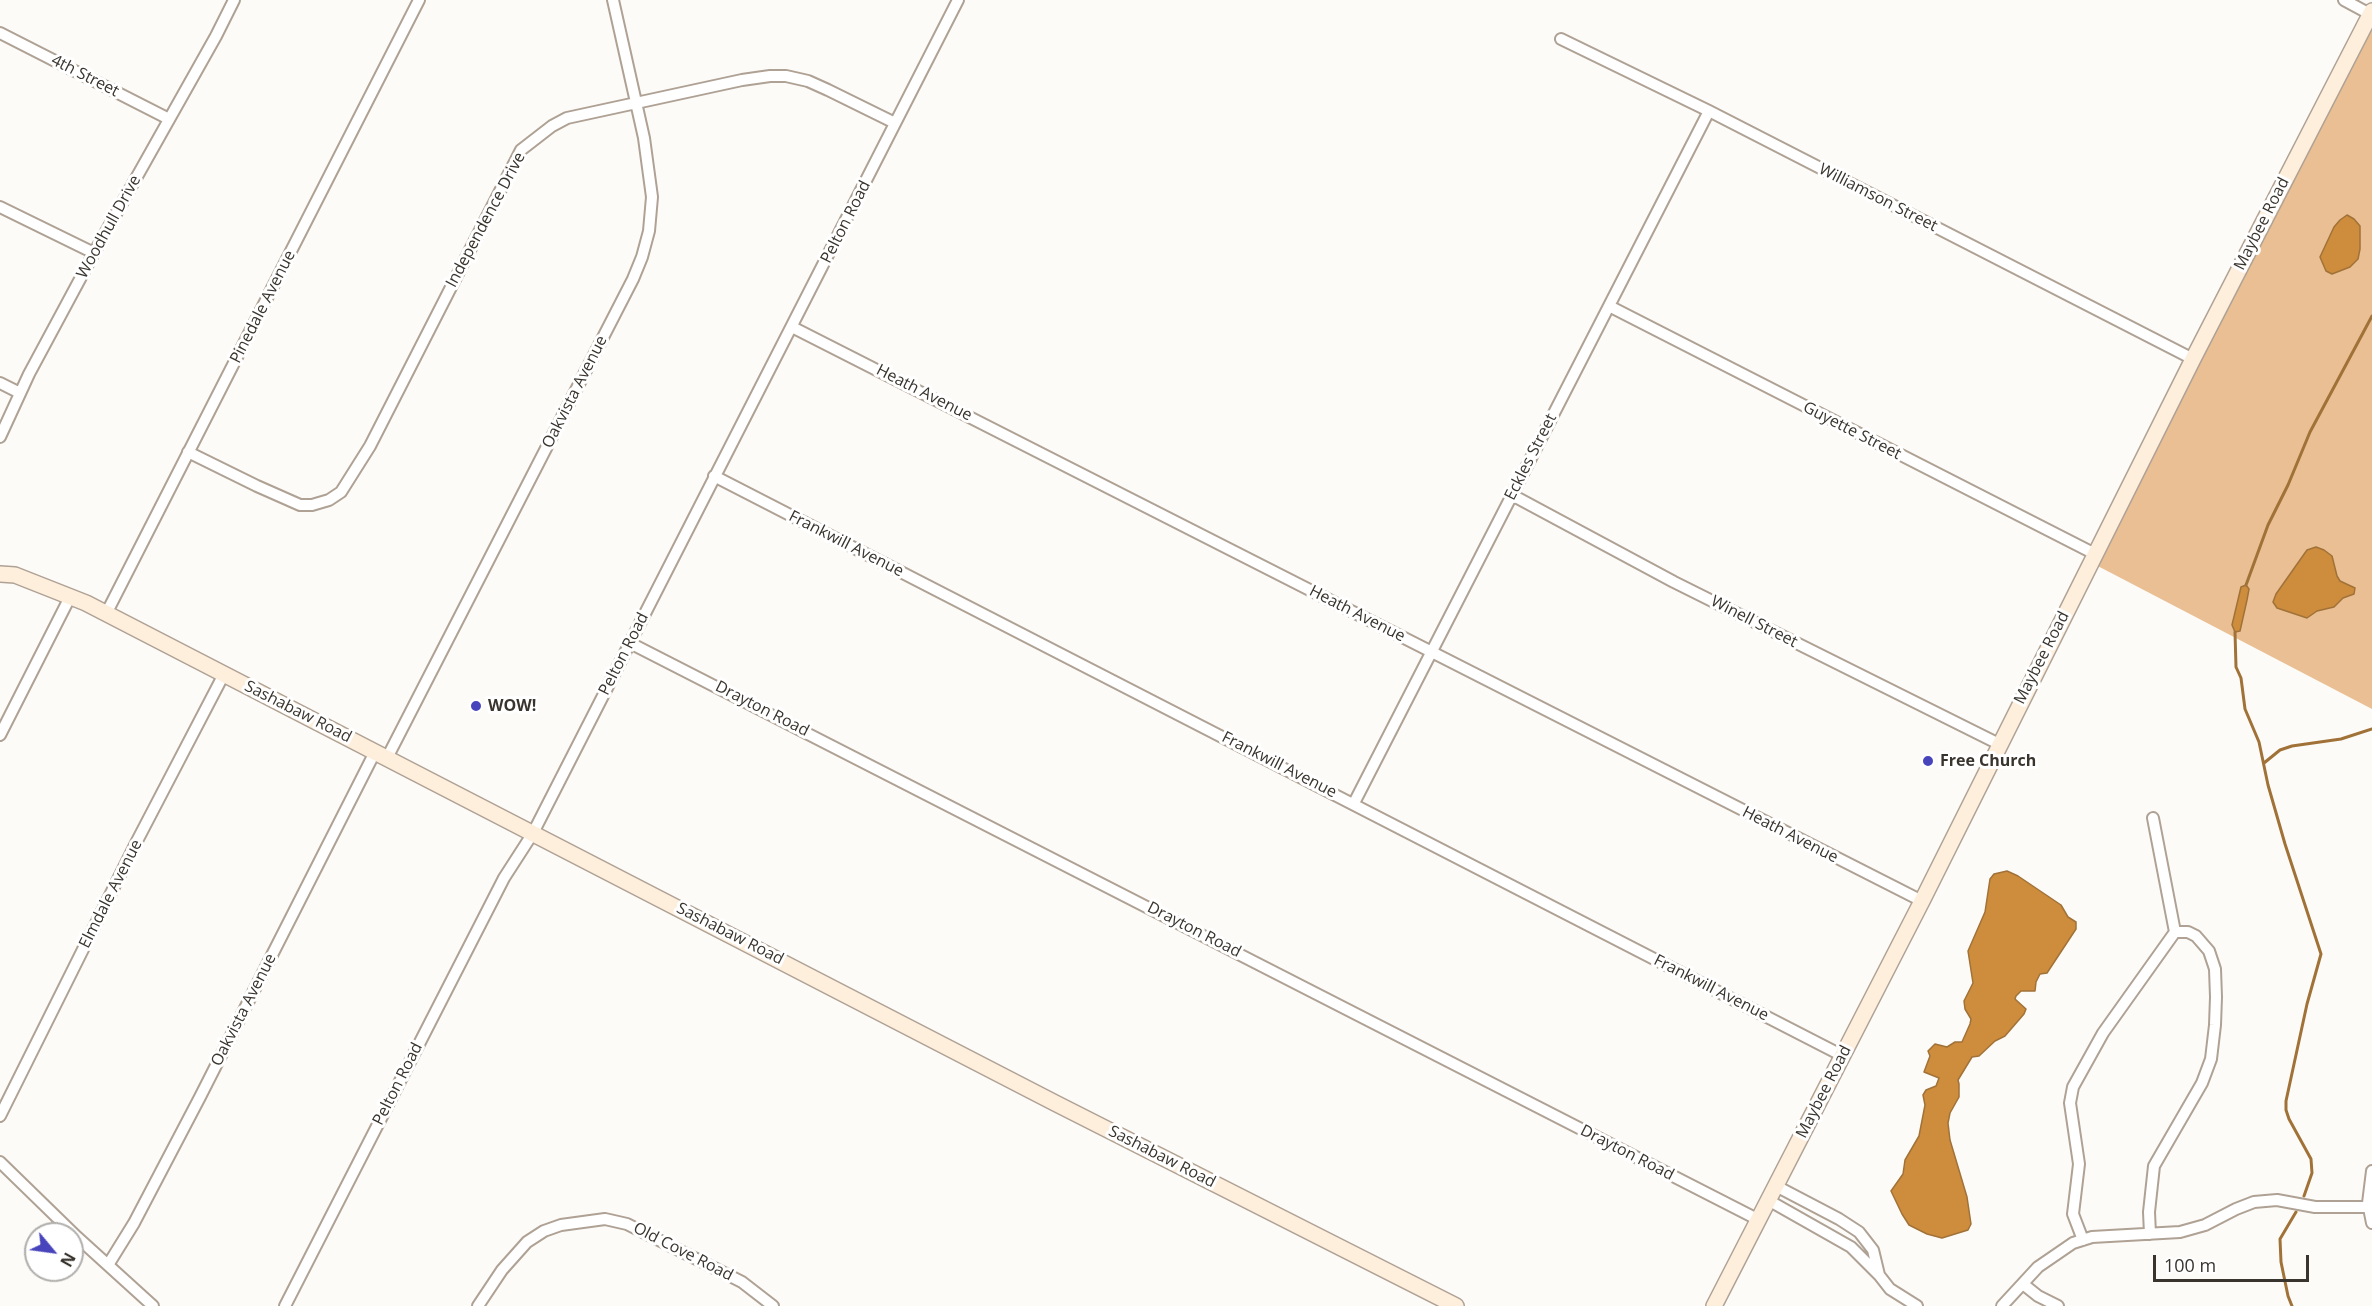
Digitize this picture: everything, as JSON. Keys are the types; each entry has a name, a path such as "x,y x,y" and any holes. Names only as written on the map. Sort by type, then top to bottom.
{"street":[{"name":"Woodhull Drive","path":"0,437 20,393 94,253 225,20 234,0"},
{"name":"Pinedale Avenue","path":"106,614 419,0"},
{"name":"Oakvista Avenue","path":"108,1265 134,1223 633,279 649,231 652,197 644,138 634,103 612,0"},
{"name":"Pelton Road","path":"285,1306 504,878 532,833 630,643 958,0"},
{"path":"2344,0 2371,12"},
{"name":"Maybee Road","path":"1714,1306 1922,901 2193,359 2371,12"},
{"name":"4th Street","path":"0,33 169,119"},
{"name":"Williamson Street","path":"1561,39 1709,111 2193,359"},
{"name":"Independence Drive","path":"188,452 300,505 312,505 329,500 341,492 370,446 521,150 552,126 567,118 742,80 786,76 818,85 895,123"},
{"name":"Eckles Street","path":"1354,803 1709,111"},
{"path":"0,207 94,253"},
{"name":"Guyette Street","path":"1609,306 2095,554"},
{"name":"Heath Avenue","path":"792,327 1922,901"},
{"path":"0,383 20,393"},
{"name":"Frankwill Avenue","path":"714,476 1843,1056"},
{"name":"Winell Street","path":"1512,495 1674,582 1999,744"},
{"name":"Sashabaw Road","path":"0,574 15,575 106,614 1055,1103 1456,1306"},
{"path":"0,735 70,597"},
{"name":"Drayton Road","path":"630,643 1758,1220"},
{"name":"Elmdale Avenue","path":"0,1116 132,851 224,674"},
{"path":"2083,1240 2073,1214 2079,1164 2071,1111 2073,1087 2103,1033 2175,932 2153,818"},
{"path":"2150,1234 2149,1212 2154,1166 2202,1083 2211,1059 2215,1025 2215,969 2209,951 2196,936 2188,932 2175,932"},
{"path":"0,1162 153,1306"},
{"path":"2372,1171 2369,1207 2372,1223"},
{"path":"1776,1186 1859,1232 1873,1250 1879,1275"},
{"path":"1768,1200 1851,1247 1890,1289 1917,1306"},
{"path":"2002,1306 2038,1268 2073,1243 2092,1237 2180,1232 2205,1225 2254,1202 2277,1200 2315,1207 2369,1207"},
{"name":"Old Cove Road","path":"478,1306 502,1270 527,1242 544,1231 561,1225 605,1219 627,1224 742,1282 773,1306"},
{"path":"1838,1238 1846,1224"},
{"path":"2023,1284 2046,1301 2058,1306"}],"shaded area":[{"path":"2372,13 2372,709 2092,563"},
{"path":"2347,215 2360,226 2358,259 2350,267 2332,274 2326,271 2320,257 2334,227"},
{"path":"2316,547 2332,556 2337,576 2340,581 2355,588 2354,594 2343,598 2334,607 2317,611 2307,618 2277,608 2273,602 2276,594 2307,550"},
{"path":"2246,585 2249,589 2240,631 2235,632 2232,625 2241,587"},
{"path":"2007,871 2061,905 2068,917 2076,922 2076,929 2047,973 2040,974 2035,991 2021,991 2016,996 2015,999 2026,1009 2024,1014 2005,1036 1995,1041 1979,1056 1972,1057 1958,1080 1959,1097 1950,1113 1948,1123 1950,1140 1967,1197 1971,1224 1968,1230 1942,1238 1909,1225 1891,1191 1903,1174 1905,1160 1919,1136 1925,1105 1923,1095 1926,1090 1936,1086 1939,1078 1924,1072 1930,1056 1928,1051 1935,1044 1947,1047 1955,1042 1962,1042 1970,1024 1971,1019 1965,1009 1964,1001 1973,983 1968,951 1985,912 1990,879 1994,874"}],"waterway":[{"path":"2246,585 2268,525 2310,432 2372,316"},
{"path":"2235,632 2236,667 2241,678 2245,709 2259,742 2268,785 2285,844 2321,954 2307,1004 2286,1101 2289,1119 2311,1159 2312,1173 2304,1196"},
{"path":"2264,763 2280,750 2292,746 2341,739 2372,729"},
{"path":"2292,1306 2281,1262 2280,1239 2296,1212"}],"place":[{"name":"WOW!","path":"476,706"},
{"name":"Free Church","path":"1928,761"}]}
